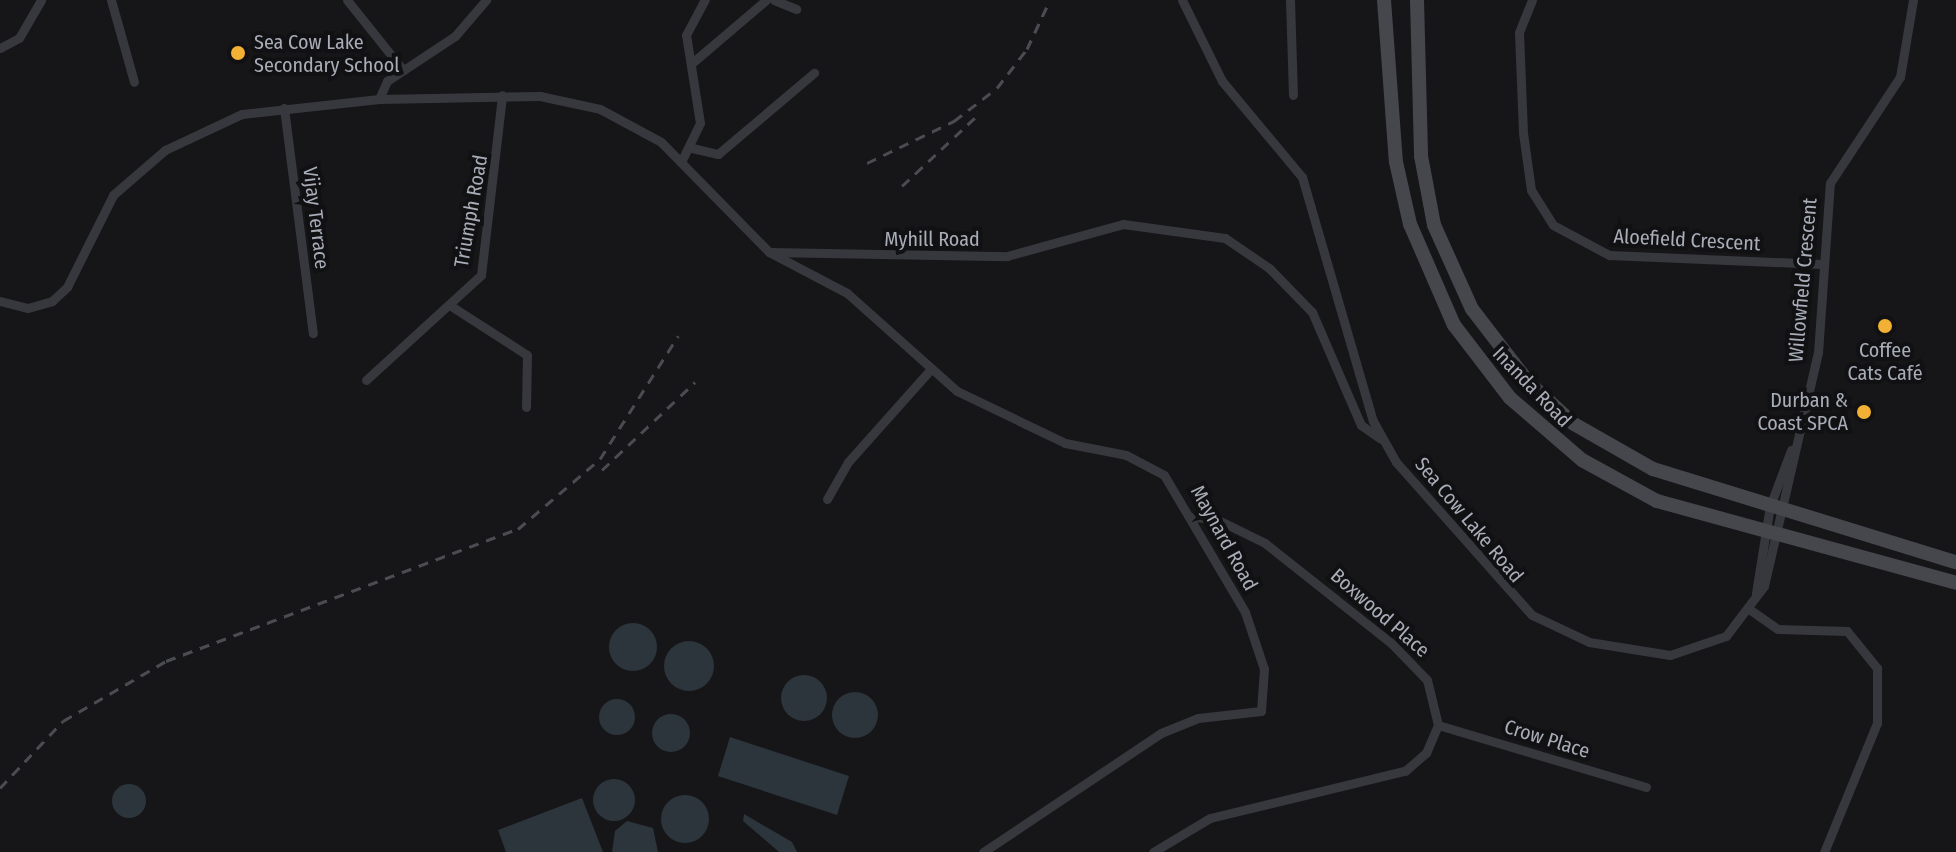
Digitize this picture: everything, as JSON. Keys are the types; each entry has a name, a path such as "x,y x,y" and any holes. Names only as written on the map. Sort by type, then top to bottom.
{"main road":[{"name":"Inanda Road","path":"1384,0 1401,192 1437,292 1471,352 1537,426 1582,460 1684,512 1956,583"},
{"name":"Inanda Road","path":"1417,0 1426,190 1456,281 1489,336 1545,399 1603,444 1680,480 1956,562"}],"street":[{"path":"0,48 19,38 41,0"},
{"path":"111,0 134,82"},
{"path":"347,0 403,70"},
{"path":"379,99 403,70 455,36 486,0"},
{"path":"682,160 692,148 700,123 686,35 705,0"},
{"path":"692,63 766,0"},
{"path":"774,0 796,9"},
{"name":"Sea Cow Lake Road","path":"1182,0 1222,81 1302,177 1381,439 1506,593 1568,633 1641,653 1681,654 1717,643 1749,609"},
{"path":"1290,0 1293,95"},
{"name":"Aloefield Crescent","path":"1532,0 1519,33 1523,133 1531,190 1553,225 1609,255 1822,264"},
{"name":"Willowfield Crescent","path":"1749,609 1756,593 1818,353 1830,183 1900,77 1913,0"},
{"path":"692,148 718,154 814,73"},
{"path":"0,301 28,308 61,294 106,203 156,156 242,114 379,99 502,95 600,109 682,160 769,252"},
{"name":"Triumph Road","path":"366,380 451,306 484,269 502,95"},
{"name":"Vijay Terrace","path":"284,108 313,333"},
{"name":"Myhill Road","path":"769,252 1007,256 1123,224 1212,234 1260,260 1304,302 1361,425 1381,439"},
{"name":"Maynard Road","path":"769,252 847,293 930,370 1007,418 1065,443 1144,462 1177,489 1245,612 1264,669 1265,706 1161,733 983,852"},
{"path":"451,306 527,355 526,407"},
{"path":"827,499 848,462 930,370"},
{"name":"Boxwood Place","path":"1193,517 1216,519 1265,543 1391,643 1427,680 1438,725"},
{"path":"1749,609 1778,629 1847,631 1877,668 1877,723 1824,852"},
{"path":"1153,852 1210,818 1405,771 1426,753 1438,725"},
{"name":"Crow Place","path":"1438,725 1646,787"}],"shaded area":[{"path":"633,623 642,624 650,630 656,638 656,656 650,664 642,670 633,671 624,670 616,664 610,656 609,647 610,638 616,630 624,624"},
{"path":"689,641 706,649 714,666 706,683 689,691 672,683 664,666 672,649"},
{"path":"804,675 820,682 827,698 820,714 804,721 788,714 781,698 788,682"},
{"path":"855,692 871,699 878,715 871,731 855,738 839,731 832,715 839,699"},
{"path":"617,699 630,704 635,717 630,730 617,735 604,730 599,717 604,704"},
{"path":"671,714 684,720 690,733 684,746 671,752 658,746 652,733 658,720"},
{"path":"730,737 849,776 837,815 718,776"},
{"path":"614,779 629,785 635,800 629,815 614,821 599,815 593,800 599,785"},
{"path":"129,784 141,789 146,801 141,813 129,818 117,813 112,801 117,789"},
{"path":"685,795 694,796 702,802 708,810 708,828 702,836 694,842 685,843 676,842 668,836 662,828 661,819 662,810 668,802 676,796"},
{"path":"582,798 603,852 506,852 498,830"},
{"path":"744,814 792,842 797,852 779,852 743,821"},
{"path":"627,821 653,828 658,852 612,852 615,831"}],"railway":[{"path":"867,163 954,121 997,88 1027,49 1050,0"},
{"path":"902,186 978,115"},
{"path":"0,788 63,721 166,661 518,529 600,459 678,336"},
{"path":"602,470 695,382"}],"place":[{"name":"Sea Cow Lake Secondary School","path":"238,53"},
{"name":"Coffee Cats Café","path":"1885,326"},
{"name":"Durban & Coast SPCA","path":"1864,412"}]}
